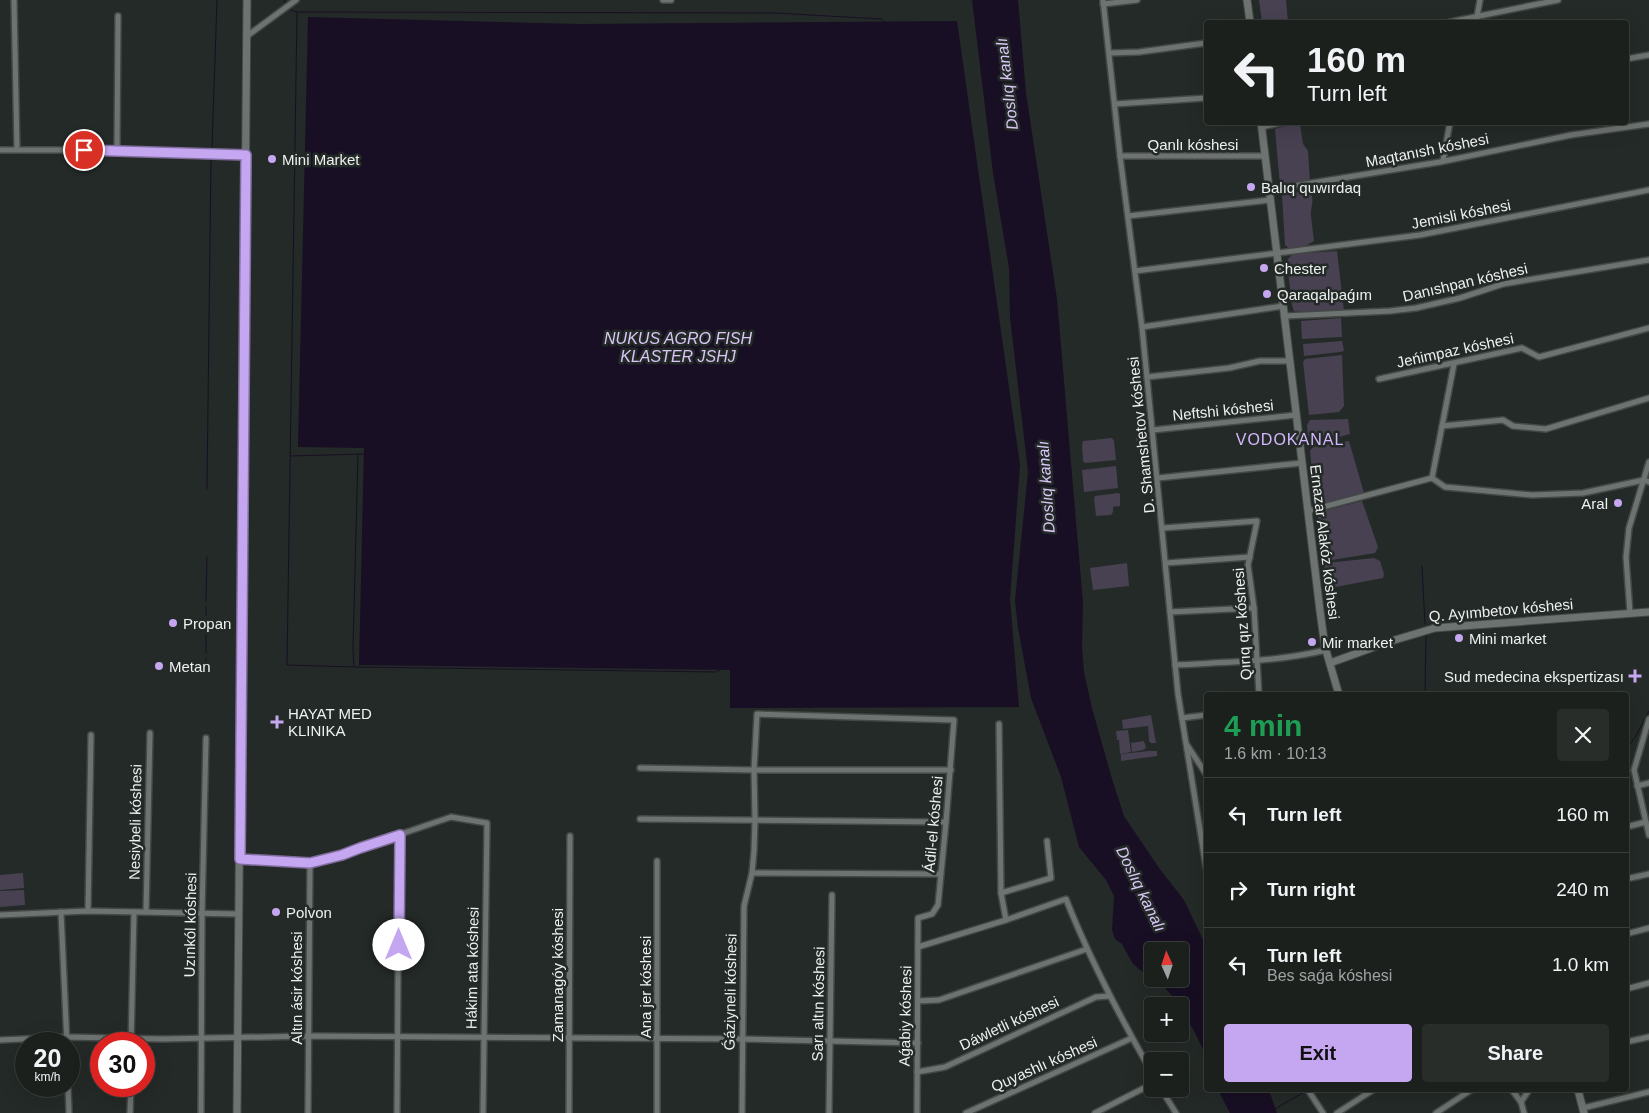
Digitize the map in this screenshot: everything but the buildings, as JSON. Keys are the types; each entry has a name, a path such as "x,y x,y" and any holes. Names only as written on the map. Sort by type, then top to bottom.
{"main road":[{"path":"1247,0 1250,20"},
{"path":"237,1113 247,1"},
{"name":"Ernazar Alakóz kóshesi","path":"1262,125 1326,650 1338,692"},
{"name":"Q. Ayımbetov kóshesi","path":"1330,663 1388,642 1435,628 1649,612"},
{"path":"1579,1092 1584,1111"}],"street":[{"path":"14,0 17,150"},
{"path":"247,36 296,0"},
{"path":"663,0 670,0"},
{"path":"1103,2 1137,0"},
{"path":"1480,0 1477,20 1558,0"},
{"name":"D. Shamshetov kóshesi","path":"1103,2 1142,327 1175,665 1204,855"},
{"path":"117,150 118,16"},
{"path":"1110,53 1139,52 1204,43"},
{"path":"1629,58 1649,55"},
{"path":"1115,104 1204,98"},
{"name":"Maqtanısh kóshesi","path":"1269,190 1443,161 1571,135 1649,124"},
{"path":"1443,161 1449,125"},
{"path":"0,150 117,150 246,155"},
{"name":"Qanlı kóshesi","path":"1120,156 1265,156"},
{"name":"Jemisli kóshesi","path":"1135,271 1420,235 1649,190"},
{"path":"1128,216 1270,200"},
{"name":"Danıshpan kóshesi","path":"1284,316 1416,308 1460,298 1503,284 1649,260"},
{"path":"1142,327 1283,306"},
{"name":"Jeńimpaz kóshesi","path":"1379,379 1522,348 1539,358 1649,328"},
{"path":"1147,377 1229,368 1260,362 1290,361"},
{"path":"1432,478 1454,364"},
{"path":"1442,426 1503,420 1513,426 1546,429 1649,398"},
{"name":"Neftshi kóshesi","path":"1153,430 1296,415"},
{"path":"1630,613 1626,558 1629,528 1647,481 1649,462"},
{"path":"1158,478 1302,463"},
{"path":"1432,478 1445,487 1532,495 1583,493 1647,481"},
{"path":"1308,512 1432,478"},
{"name":"Qırıq qız kóshesi","path":"1163,528 1257,521 1248,565 1254,608 1259,692"},
{"path":"1166,563 1250,557"},
{"path":"1170,612 1254,608"},
{"path":"1175,665 1257,660 1309,654 1326,650"},
{"name":"Ǵáziyneli kóshesi","path":"742,1113 744,906 752,873 757,714 954,720"},
{"path":"1182,718 1204,715"},
{"path":"1649,719 1634,770 1649,835"},
{"name":"Ádil-el kóshesi","path":"918,918 932,914 938,905 954,720"},
{"path":"999,724 1001,893 1006,920"},
{"name":"Nesiybeli kóshesi","path":"146,912 150,733"},
{"path":"88,911 91,734"},
{"name":"Uzınkól kóshesi","path":"201,1113 202,913 206,738"},
{"path":"1186,743 1204,771"},
{"path":"640,768 951,770"},
{"path":"1637,786 1649,783"},
{"name":"Hákim ata kóshesi","path":"400,835 451,817 487,823 483,1113"},
{"path":"640,819 946,822"},
{"path":"1629,826 1646,822"},
{"path":"240,859 310,863 342,855 400,835 397,1113"},
{"name":"Zamanagóy kóshesi","path":"569,1113 570,836"},
{"path":"1001,893 1051,878 1047,841"},
{"name":"Ana jer kóshesi","path":"657,1113 658,861"},
{"name":"Altın ásir kóshesi","path":"308,1113 310,863"},
{"path":"752,873 941,874"},
{"path":"1629,878 1649,874"},
{"name":"Sarı altın kóshesi","path":"829,1113 832,895"},
{"path":"918,947 1066,899 1110,996 1144,1059"},
{"path":"0,915 88,911 239,914"},
{"path":"61,912 67,1032"},
{"path":"131,1032 134,912"},
{"name":"Aǵabiy kóshesi","path":"917,1113 918,918"},
{"path":"1629,933 1649,928"},
{"path":"918,1001 939,1000 1087,948"},
{"path":"1629,988 1649,984"},
{"name":"Dáwletli kóshesi","path":"917,1072 945,1067 1096,997 1110,996"},
{"path":"155,1040 309,1036 657,1038 918,1043"},
{"path":"1629,1041 1649,1036"},
{"name":"Quyashlı kóshesi","path":"966,1113 1132,1038"},
{"path":"0,1040 15,1039"},
{"path":"1095,1113 1144,1088"},
{"path":"1309,1092 1323,1113"},
{"path":"1337,1113 1370,1092"},
{"path":"1436,1113 1468,1092"},
{"path":"1513,1092 1523,1107"},
{"path":"1520,1113 1528,1092"},
{"path":"1584,1111 1649,1092"},
{"path":"68,1097 69,1113"},
{"path":"130,1113 131,1097"},
{"path":"1166,1097 1176,1113"}],"shaded area":[{"path":"1259,0 1286,0 1288,20 1262,20"},
{"path":"1290,125 1300,125 1303,144 1308,151 1310,182 1280,186 1275,129"},
{"path":"1307,190 1312,196 1311,216 1314,241 1302,248 1291,250 1285,245 1282,195"},
{"path":"1337,251 1344,311 1294,311 1288,259 1293,254"},
{"path":"1341,318 1342,337 1302,339 1301,321"},
{"path":"1342,341 1344,351 1304,356 1303,344"},
{"path":"1342,355 1344,406 1339,412 1309,415 1303,362 1305,359"},
{"path":"1348,419 1350,434 1311,445 1308,443 1307,425 1310,420"},
{"path":"1150,436 1153,457 1140,458 1136,438"},
{"path":"1112,438 1116,460 1085,463 1083,461 1083,441"},
{"path":"1349,441 1364,493 1320,505 1315,501 1310,451 1313,447"},
{"path":"1116,466 1118,488 1084,492 1082,470"},
{"path":"1120,494 1120,506 1113,507 1111,515 1096,516 1095,496"},
{"path":"1362,501 1378,547 1375,553 1326,561 1321,557 1318,514"},
{"path":"1374,558 1380,561 1384,574 1383,578 1325,589 1323,570 1326,563"},
{"path":"1127,563 1129,586 1093,590 1090,568"},
{"path":"1151,715 1156,743 1149,741 1148,726 1123,729 1122,720"},
{"path":"1128,730 1131,752 1120,754 1116,731"},
{"path":"1144,741 1146,748 1132,752 1131,743"},
{"path":"1157,751 1157,756 1121,761 1121,754"},
{"path":"23,873 24,888 0,890 0,875"},
{"path":"24,890 25,905 0,907 0,891"}],"water":[{"name":"Doslıq kanalı","path":"972,0 1018,0 1026,93 1057,299 1083,603 1082,647 1084,672 1092,708 1124,816 1159,868 1184,900 1204,942 1204,1052 1189,1022 1189,997 1172,997 1165,988 1189,988 1189,942 1144,942 1144,973 1133,964 1122,944 1115,939 1112,930 1114,896 1106,880 1079,847 1061,777 1031,698 1018,628 1015,600 1028,472 1010,317 1009,268 993,173"},
{"name":"NUKUS AGRO FISH KLASTER JSHJ","path":"308,17 580,24 957,21 1020,465 1010,599 1019,707 730,708 730,670 359,665 364,448 298,447"},
{"path":"1219,1092 1270,1092 1277,1113 1230,1113"}],"waterway":[{"path":"212,147 217,0"},
{"path":"291,10 297,12 775,13 881,19 886,23"},
{"path":"297,13 287,665 353,667"},
{"path":"207,489 211,158"},
{"path":"358,454 354,667 716,672 720,670"},
{"path":"291,456 365,454"},
{"path":"206,601 207,557"},
{"path":"1422,566 1425,624"},
{"path":"206,607 206,615"},
{"path":"206,632 206,653"},
{"path":"1425,692 1426,636"},
{"path":"206,658 206,674"},
{"path":"1629,745 1649,711"},
{"path":"1275,1109 1304,1092"}],"place":[{"name":"Mini Market","path":"272,159"},
{"name":"Balıq quwırdaq","path":"1251,187"},
{"name":"Chester","path":"1264,268"},
{"name":"Qaraqalpaǵım","path":"1267,294"},
{"name":"Aral","path":"1618,503"},
{"name":"Propan","path":"173,623"},
{"name":"Mini market","path":"1459,638"},
{"name":"Mir market","path":"1312,642"},
{"name":"Metan","path":"159,666"},
{"name":"Sud medecina ekspertizası","path":"1635,676"},
{"name":"HAYAT MED KLINIKA","path":"277,722"},
{"name":"Polvon","path":"276,912"}],"district":[{"name":"VODOKANAL","path":"1290,439"}],"route":[{"path":"84,150 246,155 240,859 310,863 342,855 400,835 399,945"}]}
